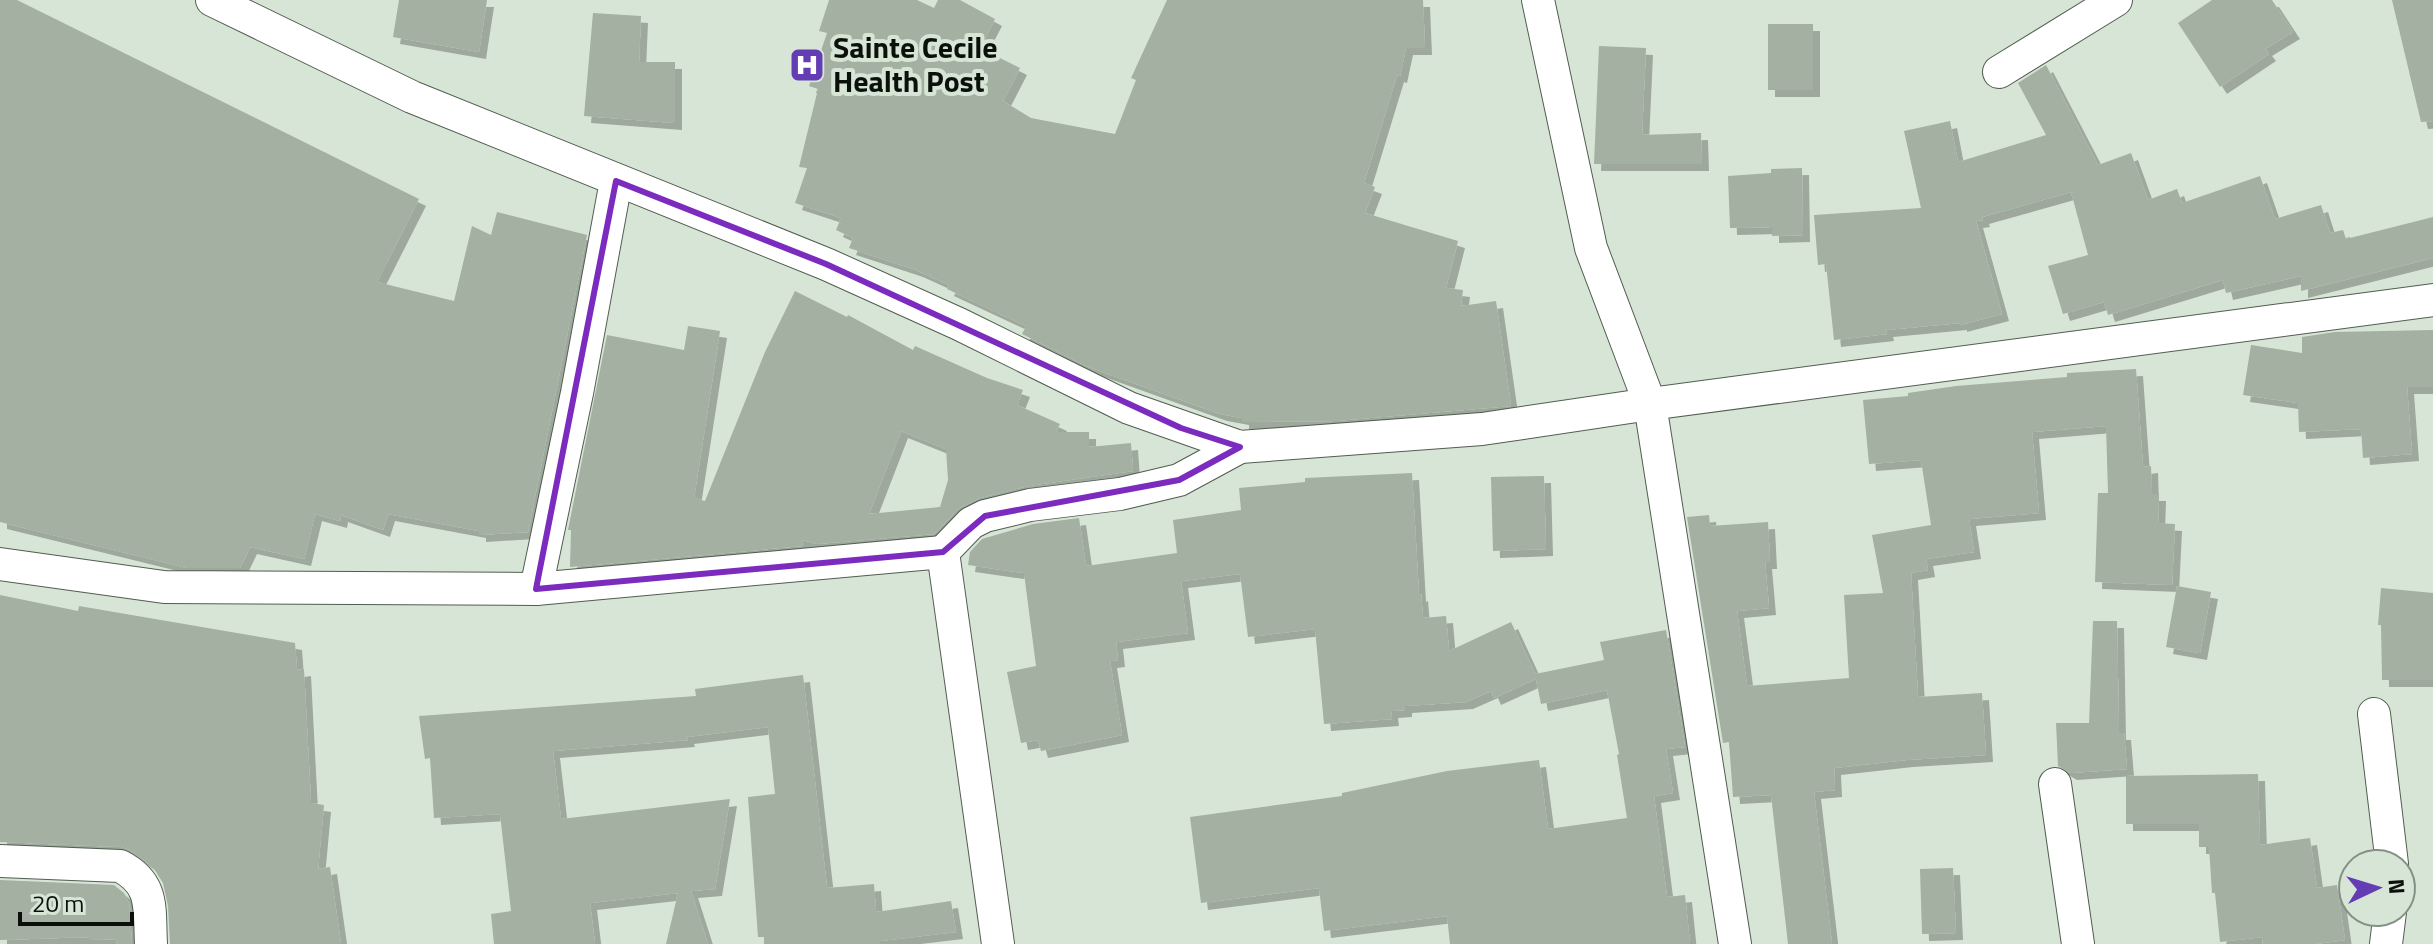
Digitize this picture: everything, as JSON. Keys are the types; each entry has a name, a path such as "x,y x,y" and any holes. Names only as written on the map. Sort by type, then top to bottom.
{"street":[{"path":"212,0 412,97 826,264 959,324 1129,408 1240,447 1482,429 2433,300"},
{"path":"1538,0 1591,248 1650,404 1735,944"},
{"path":"1999,72 2116,0"},
{"path":"536,589 577,393 616,181"},
{"path":"0,564 164,587 536,589 943,552 971,523 985,516 1030,505 1120,494 1179,480 1240,447"},
{"path":"943,552 998,944"},
{"path":"2374,714 2390,848"},
{"path":"2055,784 2078,944"},
{"path":"0,861 120,866 136,875 147,891 151,944"}],"highlighted area":[{"path":"616,181 826,264 1181,428 1240,447 1179,480 985,516 943,552 536,589"}],"building":[{"path":"0,0 17,0 419,199 377,282 454,301 472,226 491,235 497,212 587,235 528,532 479,535 479,531 388,514 383,530 341,515 340,521 315,514 304,559 250,547 240,568 187,568 0,522"},
{"path":"399,0 487,0 479,52 393,37"},
{"path":"829,0 917,0 934,8 938,0 960,0 995,19 980,48 1020,68 1003,101 1031,118 1115,134 1136,80 1131,78 1167,0 1423,0 1425,48 1406,48 1400,76 1397,75 1364,183 1375,187 1365,213 1458,241 1446,288 1463,290 1461,306 1496,301 1511,406 1335,421 1242,422 1242,418 1220,414 1086,366 1022,334 1026,326 947,289 949,285 916,270 849,248 853,238 836,230 841,218 795,203 807,168 799,167 818,89 809,86 827,33 819,31"},
{"path":"2212,0 2272,0 2293,32 2265,49 2269,54 2220,87 2178,23"},
{"path":"2392,0 2433,0 2433,121 2421,122"},
{"path":"593,13 641,16 639,62 675,62 675,123 584,116"},
{"path":"1768,24 1813,24 1813,90 1768,90"},
{"path":"1599,46 1646,48 1642,135 1701,133 1702,164 1594,164"},
{"path":"2046,65 2098,165 2131,153 2148,200 2177,189 2182,203 2260,176 2275,219 2321,205 2330,233 2343,230 2346,239 2433,217 2433,258 2301,291 2301,276 2226,293 2223,280 2108,315 2104,302 2063,314 2048,266 2088,255 2071,192 1976,221 2002,314 1960,325 1886,330 1887,334 1834,340 1826,264 1818,265 1814,215 1921,208 1904,131 1950,121 1958,162 2046,135 2018,83"},
{"path":"1802,168 1803,235 1772,236 1772,227 1730,228 1728,176"},
{"path":"795,291 913,350 915,346 987,378 1023,390 1017,405 1060,424 1056,432 1089,432 1089,447 1131,443 1133,471 1028,486 980,498 958,509 934,534 817,544 803,540 802,546 570,567 571,530 568,530 607,335 684,350 688,326 720,331 694,498 705,501 765,352","holes":["901,431 946,449 948,480 940,507 869,514"]},
{"path":"2433,330 2433,387 2407,387 2412,454 2363,458 2361,429 2299,432 2298,403 2243,395 2251,345 2302,353 2302,337 2335,332"},
{"path":"2136,369 2143,467 2151,466 2152,494 2159,494 2158,523 2175,524 2172,585 2095,582 2098,493 2108,493 2106,426 2032,432 2039,513 1969,519 1974,552 1926,559 1928,570 1911,573 1918,697 1982,693 1986,755 1834,768 1835,790 1814,792 1832,944 1788,944 1771,795 1733,797 1729,742 1723,743 1687,517 1709,515 1710,526 1768,522 1770,562 1765,562 1769,608 1737,611 1747,686 1849,678 1844,595 1883,593 1872,535 1931,525 1921,460 1869,464 1863,400 1908,396 1908,393 1956,386 2067,377 2067,373"},
{"path":"1412,473 1423,618 1446,616 1449,651 1511,622 1535,674 1604,660 1600,642 1666,630 1685,747 1666,749 1673,793 1654,796 1667,897 1685,895 1690,944 1450,944 1447,916 1324,931 1319,888 1201,903 1190,817 1342,796 1342,793 1447,771 1539,760 1548,829 1627,818 1607,690 1541,704 1536,679 1494,698 1491,691 1466,702 1405,706 1405,710 1391,711 1392,719 1324,724 1315,629 1248,637 1240,574 1181,581 1188,633 1116,642 1118,660 1110,661 1122,735 1041,751 1038,740 1021,743 1007,672 1036,666 1024,573 968,565 970,552 982,539 1033,524 1079,518 1086,566 1177,553 1173,520 1241,510 1239,488 1305,482 1305,478"},
{"path":"1544,476 1546,549 1493,551 1491,477"},
{"path":"2177,586 2211,592 2200,653 2166,647"},
{"path":"2381,588 2433,593 2433,680 2382,680 2381,625 2378,625"},
{"path":"0,595 78,611 79,606 295,643 297,670 304,669 311,803 324,805 318,869 330,867 341,944 170,944 163,883 153,867 130,850 121,847 0,842"},
{"path":"2093,621 2117,621 2119,733 2124,733 2127,769 2070,773 2058,766 2056,723 2089,723"},
{"path":"803,675 827,888 874,884 876,912 951,901 956,932 880,941 880,944 764,944 764,937 758,937 748,797 775,794 768,727 687,737 688,740 553,751 561,819 730,799 715,889 691,891 708,944 666,944 678,893 590,903 595,944 494,944 491,914 511,911 500,814 434,818 430,758 425,759 419,716 696,696 695,689"},
{"path":"2258,774 2260,845 2310,838 2317,888 2337,885 2337,928 2343,928 2345,940 2315,944 2263,944 2262,937 2220,942 2209,847 2199,847 2199,824 2126,824 2126,776"},
{"path":"1953,868 1956,933 1922,934 1920,869"},
{"path":"0,880 114,885 124,893 129,903 132,944 117,944 116,939 89,940 89,937 0,940"}],"place":[{"name":"Sainte Cecile Health Post","path":"807,65"}]}
